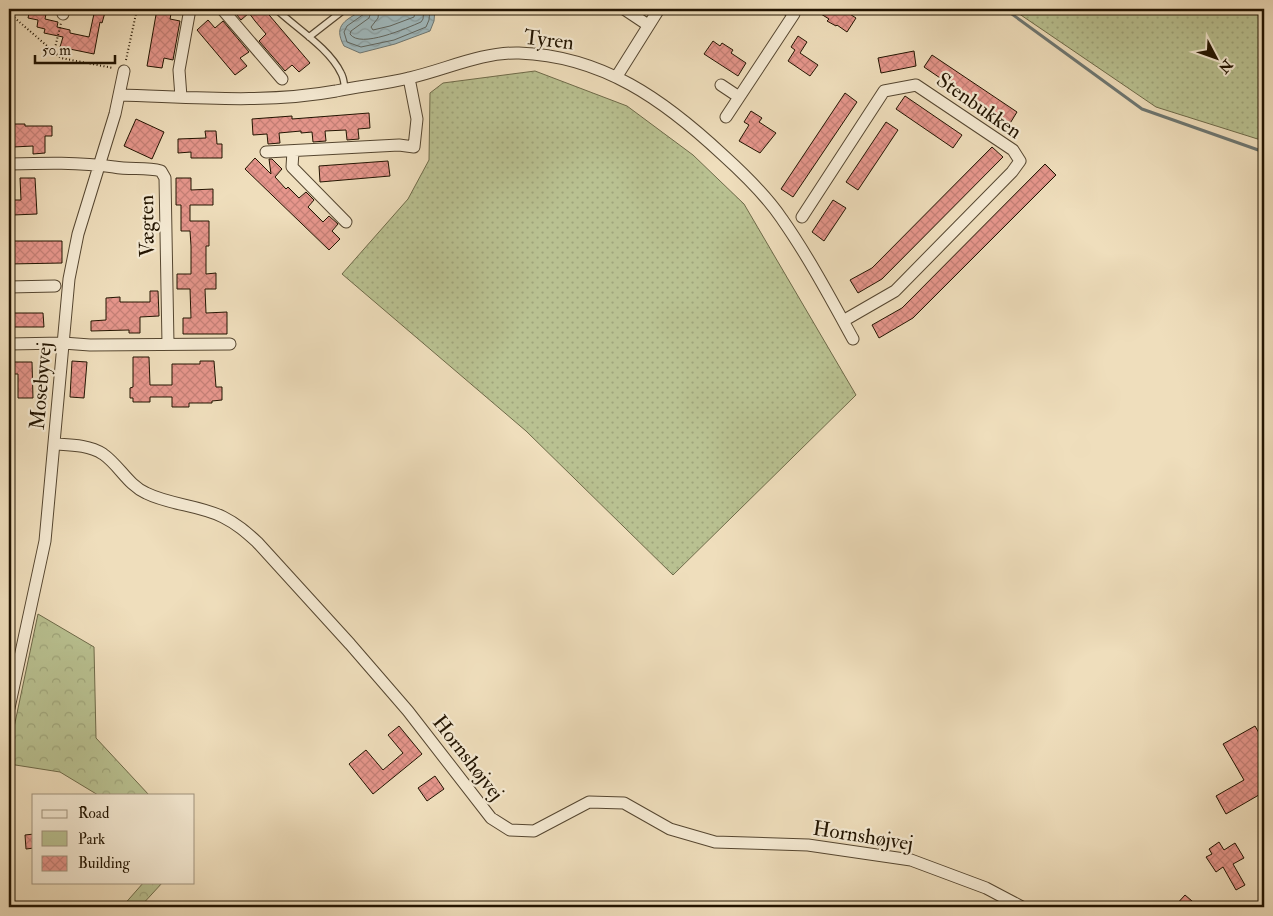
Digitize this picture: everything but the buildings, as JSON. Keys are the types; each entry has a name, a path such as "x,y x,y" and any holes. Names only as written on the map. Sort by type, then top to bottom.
{"street":[{"path":"181,97 179,70 190,9"},
{"path":"222,9 282,78"},
{"path":"624,9 648,25"},
{"path":"617,76 659,9"},
{"path":"726,117 794,14 787,9"},
{"name":"Tyren","path":"119,95 260,98 345,89 409,78 486,56 517,53 553,56 583,63 617,76 653,98 694,128 745,175 781,217 853,339"},
{"name":"Mosebyvej","path":"9,708 45,541 68,280 78,234 100,165 124,71"},
{"path":"266,152 399,145 414,147 417,120 409,78"},
{"path":"721,85 739,97"},
{"name":"Stenbukken","path":"802,217 884,91 916,85 1013,150 1020,161 1012,172 896,290 843,322"},
{"path":"293,151 292,168 346,222"},
{"path":"9,164 66,162 100,165"},
{"name":"Vægten","path":"100,165 115,168 152,169 161,171 165,178 168,344"},
{"path":"9,287 55,286"},
{"path":"9,344 230,344"},
{"name":"Hornshøjvej","path":"54,444 88,448 96,451 104,455 144,493 222,516 241,527 350,644 408,711 491,818 510,830 534,831 589,802 624,803 670,829 715,842 808,845 911,860 986,888 1022,907"}],"lane":[{"path":"276,9 332,59 342,74 345,89"},
{"path":"309,37 344,9"}],"path":[{"path":"9,13 61,58 124,71 137,9"},
{"path":"54,52 64,11"}],"green space":[{"path":"1012,9 1264,9 1264,141 1156,107"},
{"path":"535,71 627,106 693,155 744,204 856,395 673,575 526,431 342,274 408,199 429,160 430,93 443,83"},
{"path":"38,614 94,647 96,738 148,794 96,794 60,772 9,764 9,751"},
{"path":"142,884 161,884 140,907 122,907"}],"water":[{"path":"364,9 435,9 434,21 430,31 395,44 360,53 344,46 340,32 343,23"}],"waterway":[{"path":"1005,9 1142,109 1264,152"}]}
